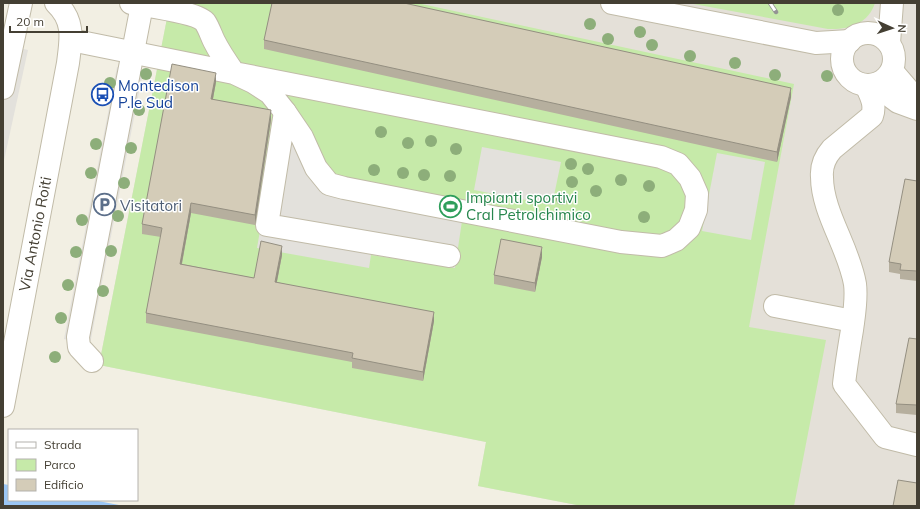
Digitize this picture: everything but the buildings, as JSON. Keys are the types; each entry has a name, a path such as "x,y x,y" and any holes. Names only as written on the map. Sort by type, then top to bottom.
{"street":[{"path":"3,88 21,3"},
{"path":"612,3 816,42 846,50"},
{"path":"882,38 887,3"},
{"path":"882,38 892,3"},
{"path":"71,40 134,52 234,73 661,157 678,164 690,178 697,194 696,210 689,228 676,240 662,246 620,242 329,184 316,168 302,137 286,112 270,93 253,82 234,73 222,56 204,21 198,17 137,4 134,52 78,336 79,347 92,361"},
{"name":"Via Antonio Roiti","path":"3,406 68,63 71,40 69,20 64,6"},
{"path":"866,33 882,38 893,51 895,60 892,71 889,76 882,81 871,85 858,84 851,79 846,72 846,50 857,36 866,33"},
{"path":"892,71 917,100"},
{"path":"871,85 898,102 917,109"},
{"path":"871,85 874,105 872,116 832,149 827,155 824,162 822,177 824,197 851,266 855,285 855,306 844,384 885,437 917,445"},
{"path":"286,112 267,224 449,256"},
{"path":"775,306 853,321"}],"shaded area":[{"name":"Impianti sportivi Cral Petrolchimico","path":"170,3 917,3 917,506 582,506 478,486 486,442 99,365"},
{"path":"3,44 28,50 3,165"},
{"name":"Visitatori","path":"117,67 143,72 90,344 64,339"},
{"path":"279,120 307,168 462,221 455,268 371,255 369,268 257,248"},
{"path":"482,147 561,162 552,205 474,190"},
{"path":"717,153 765,162 751,240 702,231"}],"green space":[{"name":"Impianti sportivi Cral Petrolchimico","path":"170,3 417,3 794,84 749,327 826,340 794,506 582,506 478,486 486,442 99,365"},
{"path":"688,3 875,3 868,16 863,21 850,27 828,29"}],"water":[{"path":"3,484 8,485 8,501 98,501 124,506 3,506"}],"railway":[{"path":"770,3 776,12"}],"place":[{"name":"Montedison P.le Sud","path":"102,94"},
{"name":"Visitatori","path":"104,205"},
{"name":"Impianti sportivi Cral Petrolchimico","path":"451,206"}]}
